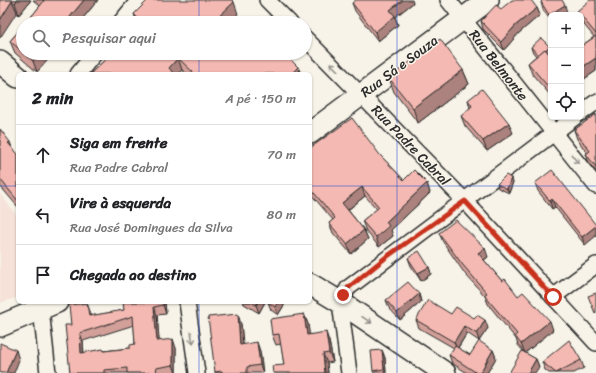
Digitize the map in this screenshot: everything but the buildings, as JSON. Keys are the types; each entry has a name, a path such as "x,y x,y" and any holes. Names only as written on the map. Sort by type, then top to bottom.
{"street":[{"path":"126,16 139,0"},
{"path":"267,0 283,16"},
{"name":"Rua Belmonte","path":"448,0 596,186"},
{"name":"Rua Sá e Souza","path":"312,132 488,0"},
{"name":"Rua Padre Cabral","path":"312,45 465,201 596,343"},
{"path":"80,72 89,60"},
{"path":"0,62 16,74"},
{"path":"584,111 596,102"},
{"path":"349,373 340,302 348,288 385,258 465,201 572,120"},
{"path":"553,297 596,265"},
{"path":"312,285 340,302 446,373"},
{"path":"187,304 197,373"},
{"path":"0,326 49,306 48,373"}],"shaded area":[{"path":"0,194 16,214 16,298 0,303"}],"route":[{"path":"343,295 348,288 385,258 465,201 553,297"}]}
